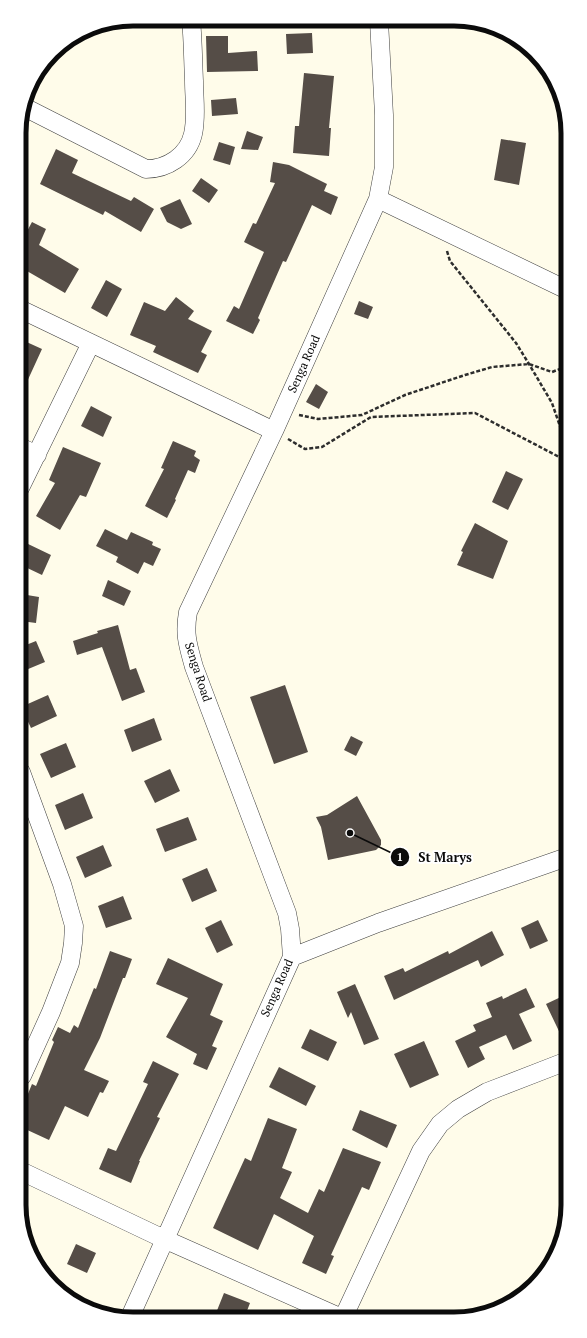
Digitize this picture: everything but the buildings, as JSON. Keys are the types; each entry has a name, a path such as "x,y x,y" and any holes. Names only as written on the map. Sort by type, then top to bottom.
{"street":[{"path":"29,110 146,169 157,169 166,166 180,157 188,147 193,134 194,102 191,26"},
{"name":"Senga Road","path":"132,1312 292,957 287,913 194,667 187,642 185,627 188,612 283,412 378,200 384,167 384,115 379,26"},
{"path":"378,200 561,287"},
{"path":"26,312 274,431"},
{"path":"26,476 91,343"},
{"path":"26,450 37,455"},
{"path":"26,786 62,884 74,926 74,942 70,963 51,1012 26,1067"},
{"path":"292,957 378,924 561,859"},
{"path":"346,1312 421,1151 440,1124 458,1109 487,1092 561,1063"},
{"path":"26,1173 164,1239 328,1312"}],"path":[{"path":"440,229 450,262 516,343 552,403 561,429"},
{"path":"283,412 318,419 362,414 405,395 492,367 529,364 552,372 561,369"},
{"path":"274,431 305,449 322,447 371,417 475,413 561,458"}],"place":[{"name":"St Marys","path":"350,833"}]}
